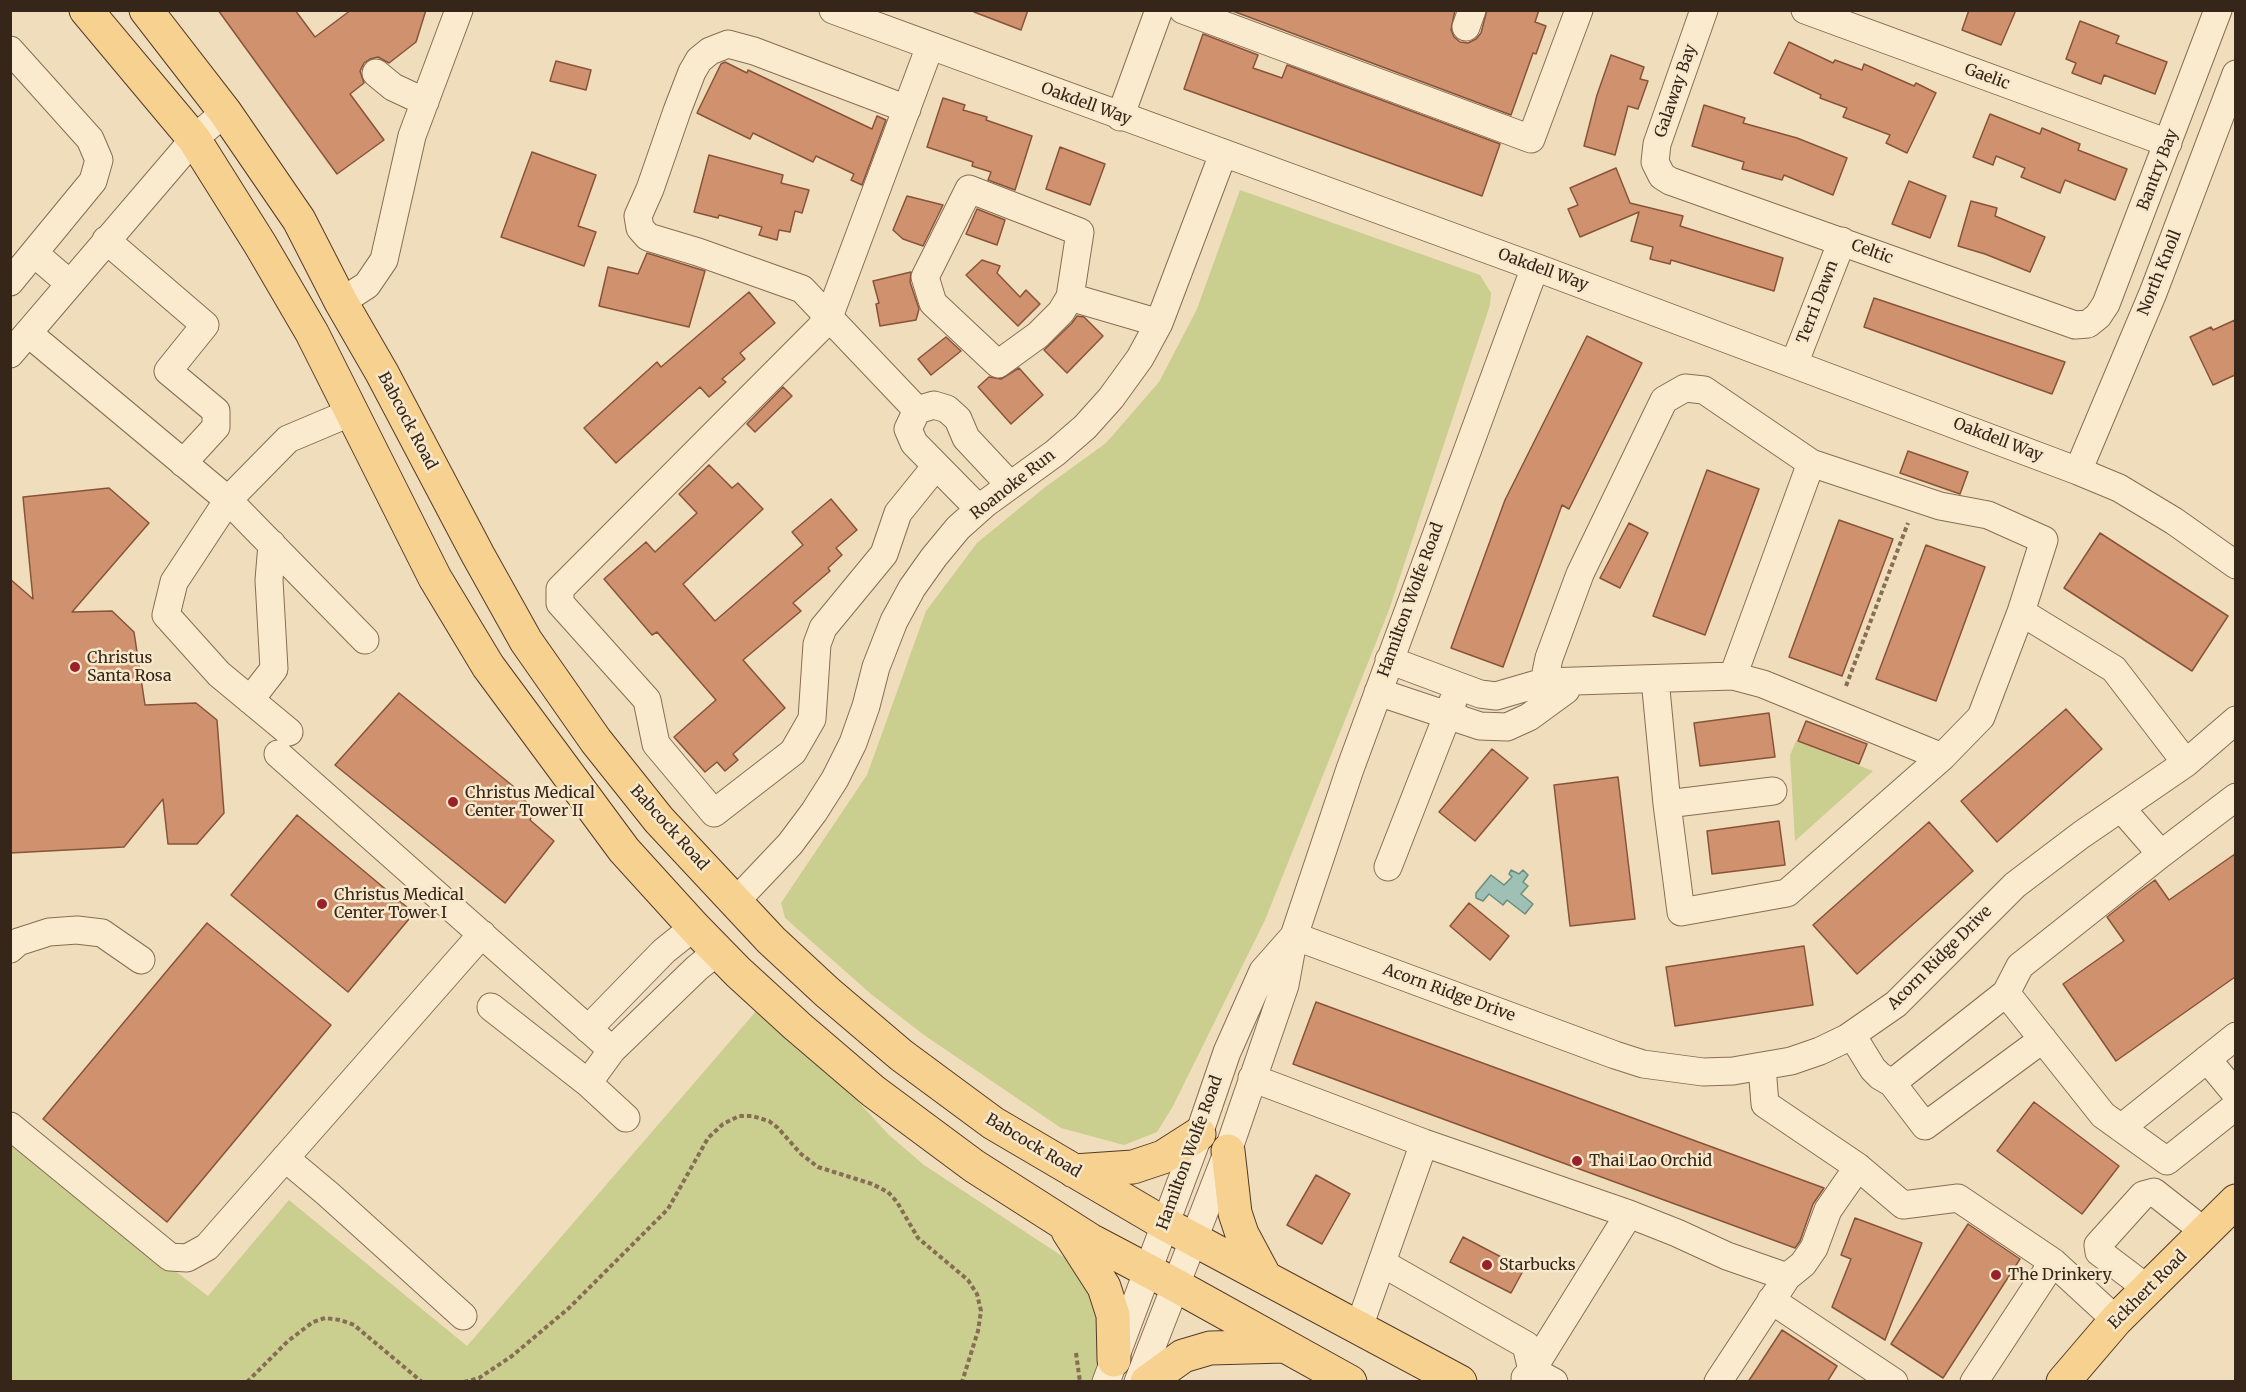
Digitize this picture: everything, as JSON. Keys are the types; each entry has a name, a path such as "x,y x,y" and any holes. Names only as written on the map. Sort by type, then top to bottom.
{"main road":[{"path":"86,10 194,139 260,244 306,323 435,578 488,666 624,850 694,927 797,1026 873,1091 974,1166 1122,1258 1177,1286 1342,1380"},
{"name":"Babcock Road","path":"147,10 225,112 299,220 340,302 382,373 526,641 596,741 659,820 771,940 840,1004 901,1055 993,1123 1165,1224 1460,1382"},
{"path":"435,578 478,555"},
{"path":"694,927 702,922 728,925 807,1001 821,1008 840,1004"},
{"path":"1074,1171 1133,1167 1163,1157 1199,1134"},
{"path":"1228,1151 1235,1213 1242,1234 1265,1277"},
{"name":"Eckhert Road","path":"2063,1382 2116,1320 2235,1201"},
{"path":"1064,1224 1104,1287 1113,1315 1110,1371"},
{"path":"1147,1382 1183,1356 1210,1348 1285,1346"}],"street":[{"path":"340,302 367,285 384,260 412,136 459,10"},
{"path":"1120,117 1160,10"},
{"path":"1183,10 1531,139 1579,10"},
{"name":"Galaway Bay","path":"1660,171 1655,162 1661,129 1704,10"},
{"name":"Gaelic","path":"1805,10 2168,142"},
{"name":"Bantry Bay","path":"2088,324 2098,316 2106,304 2218,10"},
{"name":"Oakdell Way","path":"847,13 1120,117 1535,267 2078,471 2119,488 2232,554"},
{"path":"906,109 754,51 728,44 710,51 699,60 676,111 661,160 638,216 640,228 648,237 802,289 917,410"},
{"path":"930,46 829,317 560,589 560,603 647,700 656,744 714,813 793,752 812,719 818,644 823,628 884,554 897,513 936,466"},
{"path":"10,50 90,139 99,160 93,181 10,282"},
{"path":"376,73 393,87 425,102"},
{"name":"North Knoll","path":"2078,471 2152,293 2235,74"},
{"path":"10,354 194,139 225,112"},
{"name":"Roanoke Run","path":"736,901 790,844 814,813 835,779 853,743 876,667 894,621 912,588 934,557 958,528 979,508 1055,453 1085,427 1105,405 1140,358 1159,323 1223,154"},
{"name":"Celtic","path":"1660,171 1662,176 1670,181 2075,325 2088,324"},
{"path":"969,189 1080,232 1070,297 1061,312 1038,335 998,364 933,303 925,277 969,189"},
{"path":"106,240 205,325 168,371 216,411 216,427 183,463"},
{"name":"Terri Dawn","path":"1794,364 1842,241"},
{"path":"34,253 70,284"},
{"name":"Hamilton Wolfe Road","path":"1138,1382 1228,1151 1285,985 1294,936 1350,769 1535,267"},
{"path":"1070,297 1159,323"},
{"path":"28,333 228,500 365,640"},
{"path":"1378,693 1480,726 1507,727 1529,717 1548,691 1550,658 1580,574 1664,400 1685,388 1704,390 1811,463 1940,506 1988,515 2044,540 2021,612 1981,717 1942,757 1787,893 1681,912 1667,804 1655,679"},
{"path":"979,508 914,443 908,429 917,410 934,405 947,409 958,419 966,438 1010,485"},
{"path":"352,412 288,439 228,500 174,582 166,615 219,674 250,700 284,743 482,934 612,1050"},
{"path":"1732,676 1811,463"},
{"path":"250,700 274,669 268,580 272,544"},
{"path":"2021,612 2114,669 2186,763"},
{"path":"1389,660 1480,694 1496,696 1548,691 1580,682 1732,676 1764,684 1942,757"},
{"path":"1388,867 1459,686"},
{"name":"Acorn Ridge Drive","path":"1294,936 1643,1064 1703,1072 1733,1071 1791,1061 1820,1051 1852,1035 1896,1004 2014,885 2081,835 2186,763 2235,720"},
{"path":"1667,804 1773,791"},
{"path":"1892,1083 2006,993 2020,966 2235,797"},
{"path":"2121,808 2161,854"},
{"path":"588,1029 664,951 694,927"},
{"path":"10,949 18,942 49,932 77,930 102,933 141,960"},
{"path":"10,1125 170,1257 187,1258 207,1247 482,934"},
{"name":"Hamilton Wolfe Road","path":"1110,1371 1199,1134 1227,1052 1263,971 1294,936"},
{"path":"588,1083 612,1050 697,968 718,951"},
{"path":"2006,993 2103,1115 2167,1161 2235,1106"},
{"path":"491,1007 588,1083 626,1119"},
{"path":"1852,1035 1874,1069 1880,1076 1892,1083 1925,1126 2043,1039"},
{"path":"2121,1128 2235,1036"},
{"path":"2207,1059 2235,1094"},
{"path":"1762,1067 1765,1104 1858,1167 1902,1204 1958,1198 2053,1262 2116,1320"},
{"path":"1252,1078 1424,1143 1629,1214 1677,1233 1727,1257 1787,1277"},
{"path":"1359,1328 1424,1143"},
{"path":"285,1158 463,1316"},
{"path":"1718,1382 1787,1277 1803,1264 1814,1248 1828,1210 1858,1167"},
{"path":"2148,1289 2099,1252 2098,1245 2143,1195 2154,1192 2205,1232"},
{"path":"1536,1378 1629,1214"},
{"path":"1974,1382 2053,1262"},
{"path":"1382,1263 1526,1345 1536,1378"},
{"path":"1771,1300 1894,1382"}],"path":[{"path":"1846,687 1908,523"},
{"path":"464,1382 479,1378 512,1356 569,1308 668,1209 708,1138 723,1124 739,1116 752,1116 769,1121 801,1154 818,1167 872,1184 888,1192 897,1202 918,1238 968,1280 977,1294 981,1311 978,1331 962,1382"},
{"path":"247,1382 288,1341 313,1322 325,1318 354,1325 422,1382"},
{"path":"1076,1353 1080,1382"}],"green space":[{"path":"1240,190 1480,275 1491,293 1490,305 1389,610 1265,920 1173,1106 1157,1132 1124,1145 1061,1128 924,1035 871,994 785,918 781,903 867,775 926,611 977,543 1044,488 1106,443 1159,382 1197,309"},
{"path":"1796,741 1873,771 1795,841 1790,755"},
{"path":"758,1009 852,1095 889,1135 924,1165 1074,1264 1096,1292 1103,1347 1095,1382 11,1381 10,1145 208,1296 289,1200 467,1346"}],"water":[{"path":"1511,870 1519,874 1523,870 1528,875 1523,882 1528,886 1521,894 1533,904 1525,914 1507,900 1503,905 1489,894 1483,901 1476,898 1476,893 1491,875 1504,885 1512,877 1509,874"}],"building":[{"path":"218,10 295,10 315,37 351,10 426,10 416,42 389,63 378,57 364,63 360,71 364,83 350,94 384,140 337,174"},
{"path":"974,10 1028,10 1021,30 974,12"},
{"path":"1230,10 1455,10 1451,30 1460,42 1468,43 1481,33 1487,10 1539,10 1535,22 1546,26 1536,54 1533,53 1511,115"},
{"path":"1969,10 2016,10 2001,45 1962,30"},
{"path":"2080,21 2119,36 2116,43 2167,62 2155,94 2104,75 2101,84 2072,73 2076,63 2066,59"},
{"path":"1203,34 1258,55 1253,68 1282,78 1287,65 1500,144 1482,196 1184,89"},
{"path":"1789,42 1833,63 1835,60 1862,70 1864,64 1914,86 1916,83 1936,93 1907,153 1886,143 1890,135 1843,117 1847,108 1820,98 1821,95 1774,73"},
{"path":"1611,55 1644,67 1640,79 1648,81 1638,109 1628,106 1615,155 1584,146 1597,95"},
{"path":"556,61 591,70 586,90 550,81"},
{"path":"725,62 747,73 748,70 872,129 877,116 886,120 862,185 851,180 854,174 816,156 813,162 753,133 750,139 697,113 721,64"},
{"path":"943,98 965,105 963,110 987,117 986,120 1032,136 1015,190 988,180 991,172 972,166 973,162 927,147"},
{"path":"1704,105 1745,118 1743,123 1797,138 1847,158 1833,195 1784,175 1782,180 1742,169 1744,162 1692,146"},
{"path":"1990,114 2040,134 2042,128 2080,144 2078,150 2127,169 2115,200 2065,180 2060,193 2021,177 2025,168 1996,156 1993,165 1973,157"},
{"path":"1060,147 1105,164 1090,205 1046,189"},
{"path":"532,152 596,175 578,226 596,232 584,266 501,237"},
{"path":"709,155 783,175 781,183 809,190 802,213 795,211 790,232 779,230 777,240 759,235 762,227 719,215 718,218 694,212"},
{"path":"1616,168 1630,203 1683,216 1680,226 1783,258 1774,291 1671,260 1670,264 1650,259 1653,247 1631,241 1639,212 1580,237 1568,209 1578,205 1570,188"},
{"path":"1909,181 1946,196 1930,238 1892,224"},
{"path":"907,196 943,205 923,246 903,239 893,230"},
{"path":"1971,201 1997,208 1995,216 2045,237 2030,272 1958,246"},
{"path":"977,209 1005,220 997,245 966,234"},
{"path":"647,253 705,271 689,327 599,306 608,267 638,274"},
{"path":"982,260 1000,266 997,273 1020,297 1026,290 1040,304 1018,326 966,275"},
{"path":"911,272 910,282 919,309 916,320 880,326 876,304 879,303 873,281"},
{"path":"749,292 775,323 740,353 745,359 722,379 726,382 709,397 700,387 616,463 584,428 657,362 661,367"},
{"path":"1874,298 2065,362 2052,394 1864,327"},
{"path":"1077,316 1084,317 1103,336 1067,373 1044,350"},
{"path":"2235,320 2235,375 2213,385 2190,337 2211,327 2213,330"},
{"path":"1587,336 1642,363 1569,509 1562,505 1503,667 1451,648 1505,500"},
{"path":"946,337 961,351 931,375 918,359"},
{"path":"1019,368 1043,395 1011,424 978,387 989,377 1001,379"},
{"path":"783,387 792,396 755,432 747,424"},
{"path":"1908,451 1968,472 1960,494 1900,473"},
{"path":"709,465 732,488 738,483 763,509 683,584 715,621 803,545 792,532 831,499 857,530 836,548 842,555 828,568 830,571 793,603 801,611 743,660 785,708 733,754 738,760 725,771 717,762 705,772 674,737 716,700 657,632 652,635 604,579 646,542 655,552 697,513 679,494"},
{"path":"1707,470 1759,489 1705,635 1653,616"},
{"name":"Christus Santa Rosa","path":"109,488 149,523 72,612 112,611 134,632 145,705 196,703 217,720 224,813 197,844 168,844 163,799 124,847 10,853 10,579 33,599 23,497"},
{"path":"1839,520 1893,539 1842,676 1789,657"},
{"path":"1629,523 1648,533 1620,588 1600,578"},
{"path":"2100,533 2228,616 2192,671 2064,588"},
{"path":"1926,545 1985,567 1936,701 1876,679"},
{"name":"Christus Medical Center Tower II","path":"399,693 519,791 533,813 530,820 554,841 505,903 335,765"},
{"path":"2066,709 2102,749 1997,842 1961,801"},
{"path":"1769,713 1775,757 1700,766 1694,723"},
{"path":"1806,721 1867,744 1859,764 1798,741"},
{"path":"1492,749 1528,778 1475,841 1439,812"},
{"path":"1618,777 1635,919 1570,926 1554,785"},
{"name":"Christus Medical Center Tower I","path":"297,815 414,913 348,992 231,895"},
{"path":"1779,821 1785,865 1712,874 1707,831"},
{"path":"1929,822 1973,871 1857,974 1813,925"},
{"path":"2235,854 2235,977 2116,1061 2063,984 2124,941 2107,917 2140,891 2155,880 2169,900"},
{"path":"1469,903 1509,936 1490,960 1450,926"},
{"path":"207,923 331,1025 167,1222 43,1119"},
{"path":"1804,946 1813,1005 1675,1026 1666,967"},
{"path":"1316,1002 1824,1188 1813,1204 1800,1241 1795,1248 1293,1064"},
{"path":"2034,1102 2119,1166 2082,1214 1997,1151"},
{"path":"1316,1175 1350,1194 1322,1244 1287,1225"},
{"path":"1855,1218 1922,1243 1885,1340 1832,1307 1851,1259 1841,1255"},
{"path":"1968,1224 2020,1259 1943,1378 1891,1344"},
{"name":"Starbucks","path":"1463,1237 1524,1269 1511,1293 1450,1262"},
{"path":"1782,1330 1837,1366 1827,1382 1748,1382"}],"place":[{"name":"Christus Santa Rosa","path":"75,667"},
{"name":"Christus Medical Center Tower II","path":"453,802"},
{"name":"Christus Medical Center Tower I","path":"322,904"},
{"name":"Thai Lao Orchid","path":"1577,1161"},
{"name":"Starbucks","path":"1487,1265"},
{"name":"The Drinkery","path":"1996,1275"}]}
